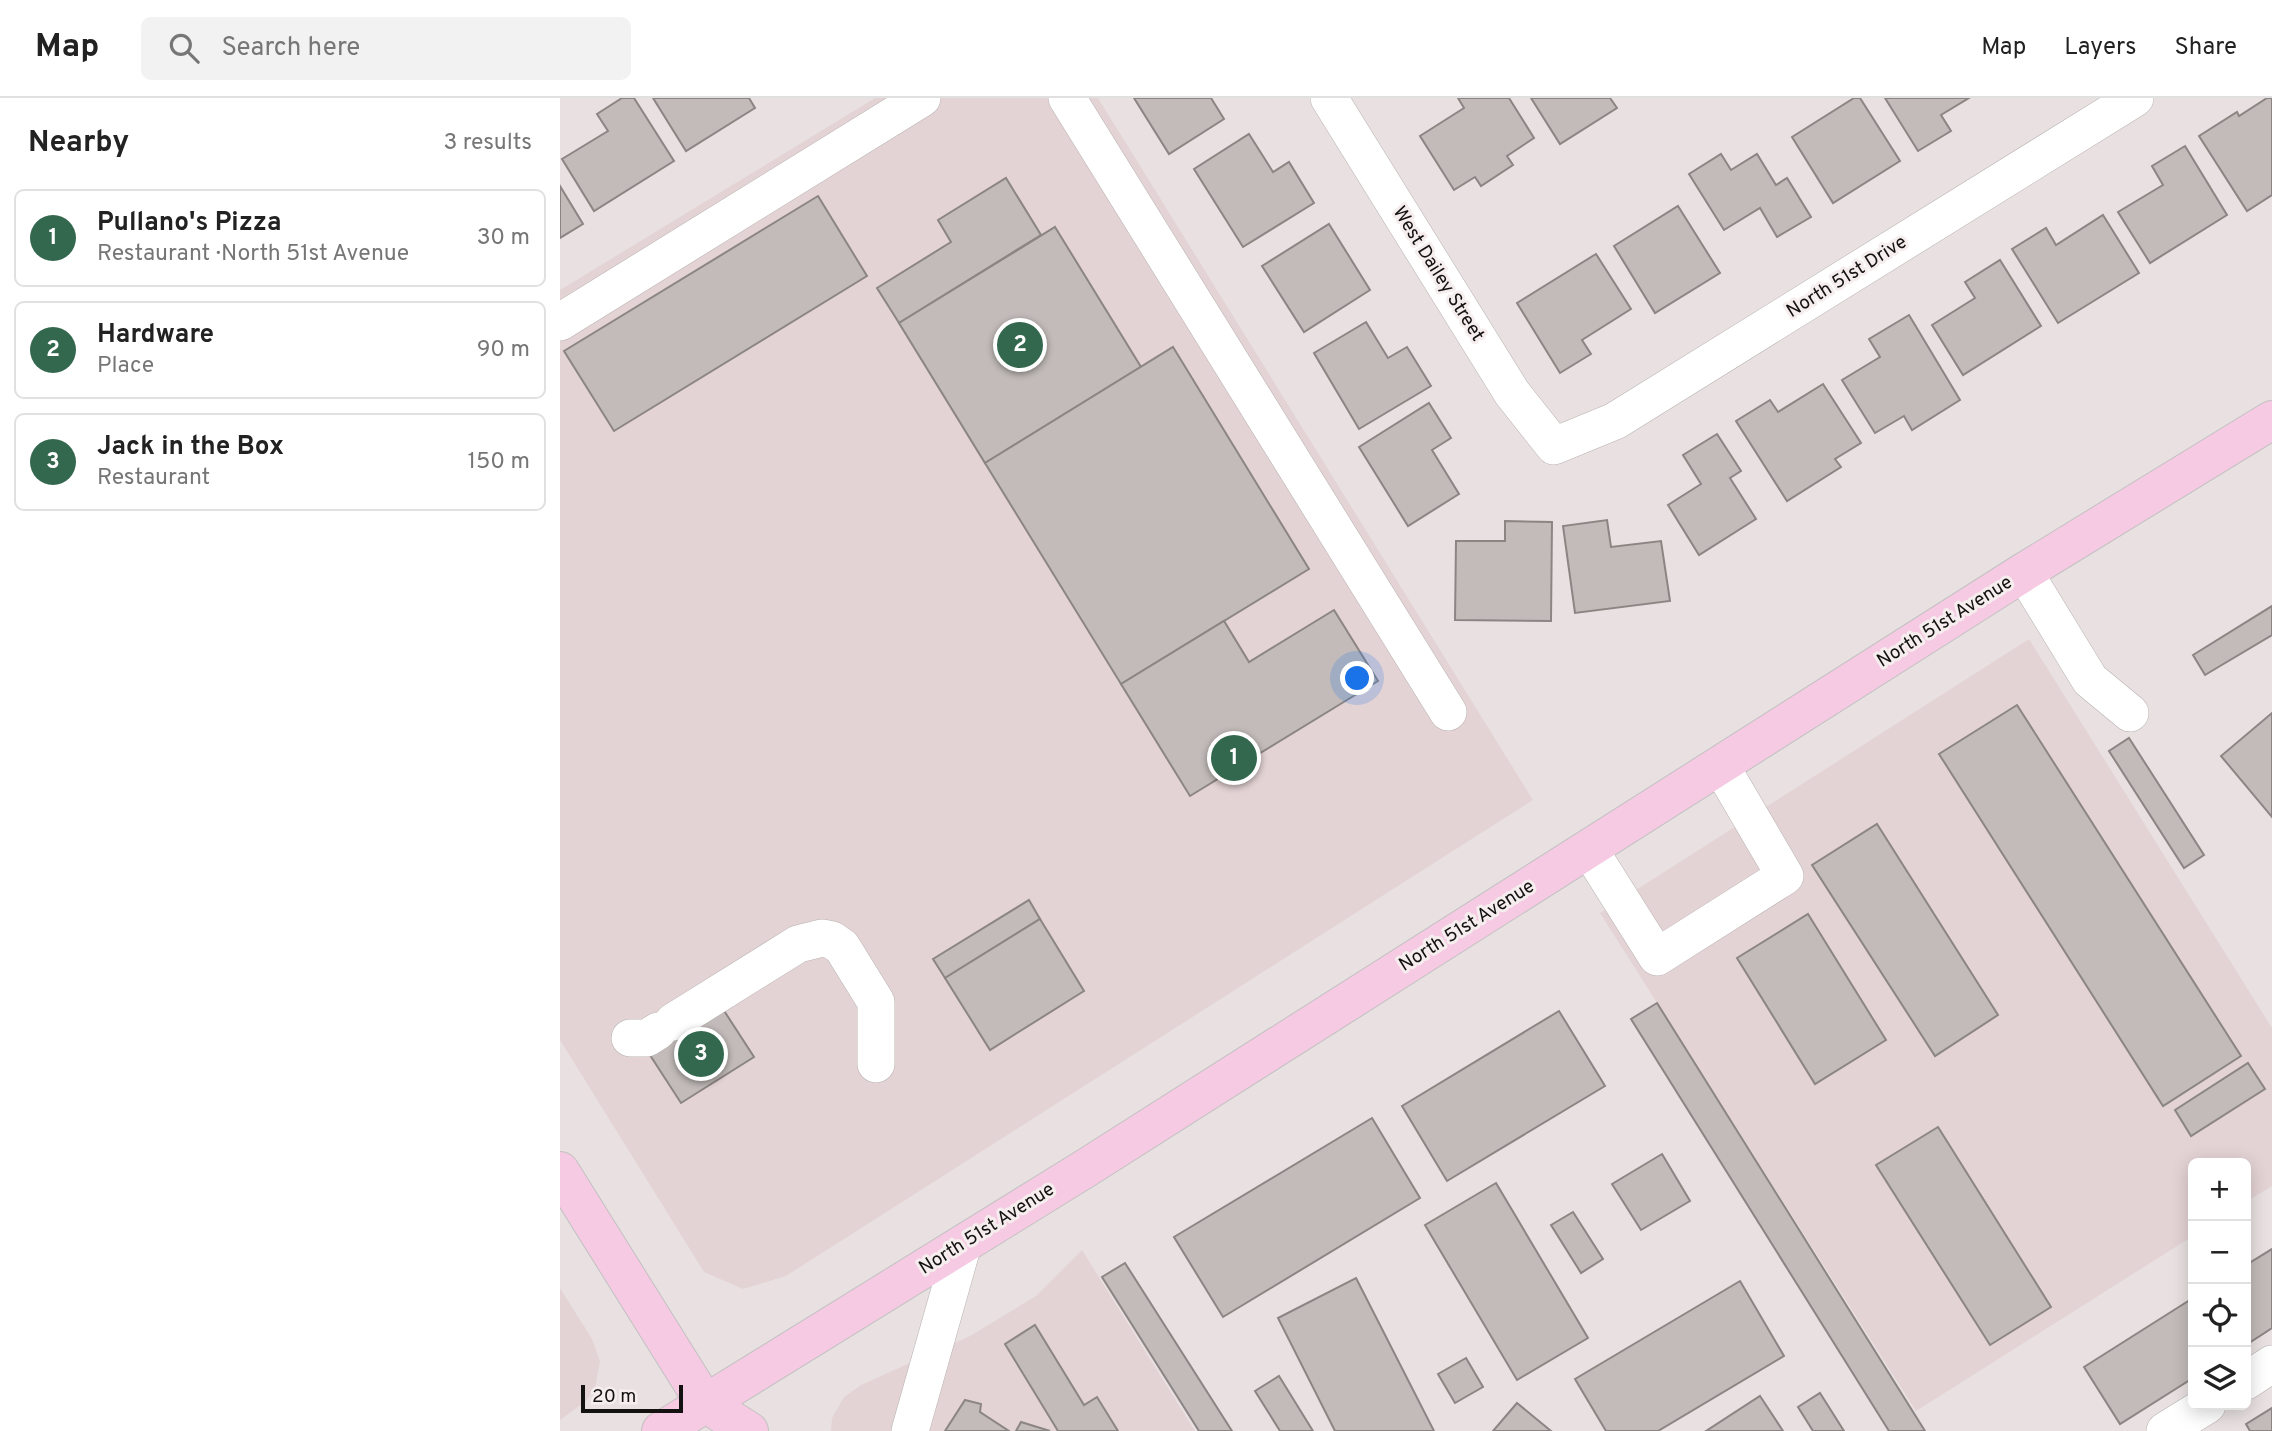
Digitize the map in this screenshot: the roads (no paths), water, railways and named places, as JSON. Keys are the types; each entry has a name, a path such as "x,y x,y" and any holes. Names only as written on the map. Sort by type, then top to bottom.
{"main road":[{"name":"North 51st Avenue","path":"661,1431 707,1417 962,1244 2024,572 2272,420"},
{"path":"560,1171 707,1417 749,1431"}],"street":[{"path":"560,322 922,98"},
{"path":"1067,98 1448,712"},
{"name":"West Dailey Street","path":"1329,98 1512,393 1553,446"},
{"name":"North 51st Drive","path":"1553,446 1615,421 2135,98"},
{"path":"2024,572 2090,680 2130,713"},
{"path":"1589,849 1657,957 1785,876 1720,765"},
{"path":"654,1030 798,944 822,938 832,940 842,947 876,1002 876,1064"},
{"path":"910,1431 962,1244"},
{"path":"2251,1378 2272,1364"},
{"path":"2165,1431 2199,1410"}],"place":[{"name":"Hardware","path":"1020,345"},
{"name":"Pullano's Pizza","path":"1234,758"},
{"name":"Jack in the Box","path":"701,1054"}]}
